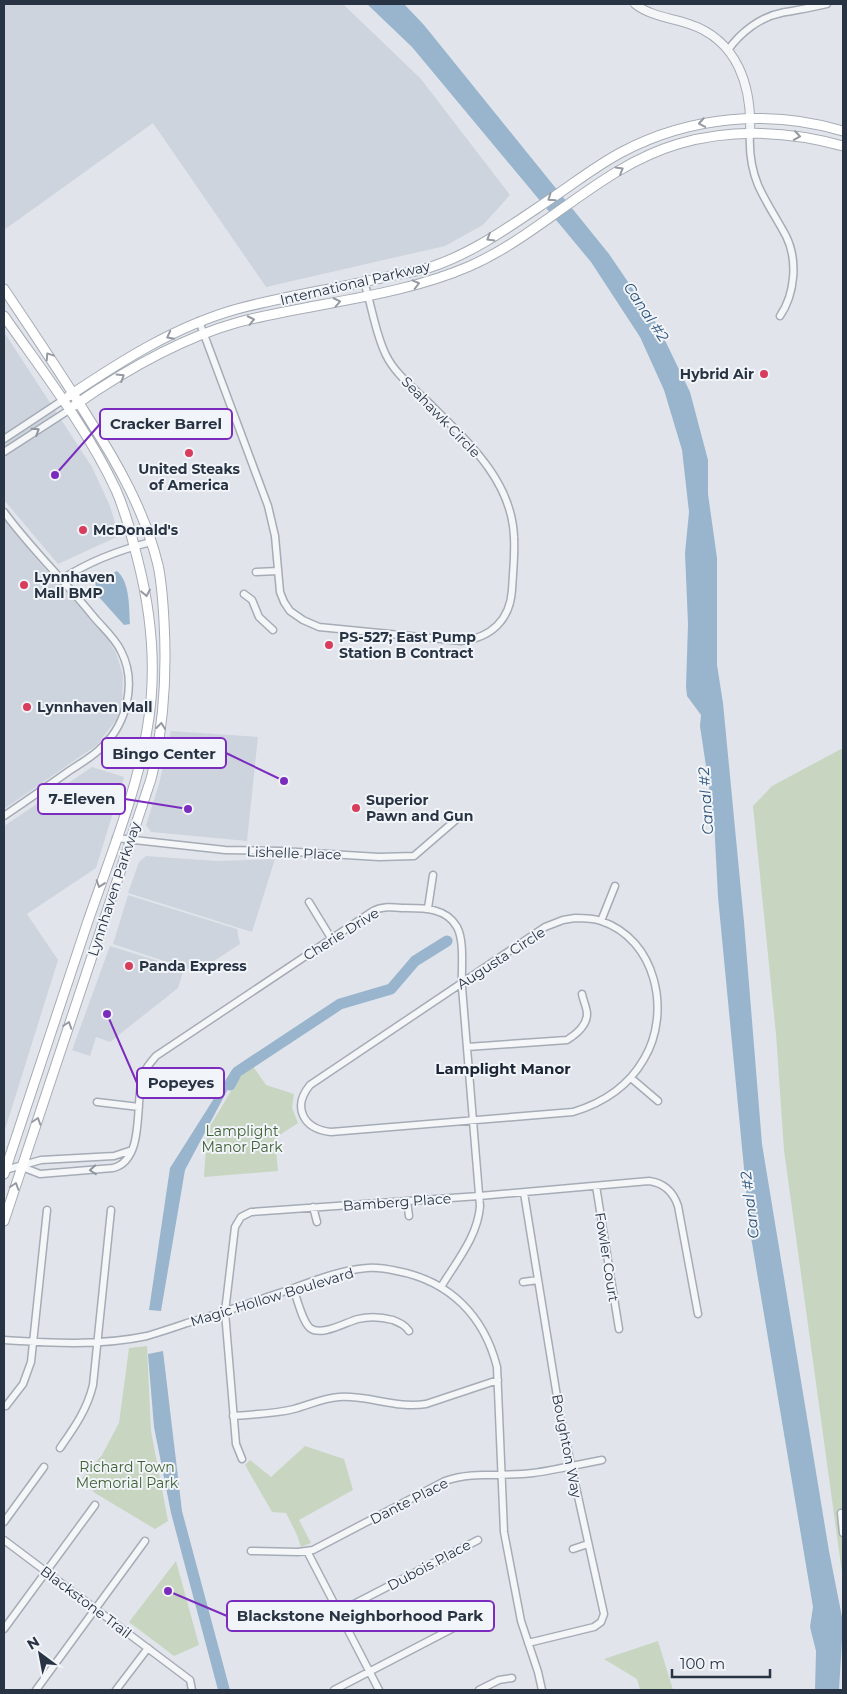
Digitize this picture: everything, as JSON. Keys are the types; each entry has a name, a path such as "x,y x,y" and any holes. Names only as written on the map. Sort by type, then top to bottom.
{"main road":[{"name":"International Parkway","path":"63,400 147,347 199,321 238,309 431,266 484,242 623,151 652,139 694,125 750,118 814,124 843,131"},
{"name":"International Parkway","path":"69,410 150,359 204,334 238,323 368,295 451,274 498,251 579,196 621,170 664,148 700,139 738,133 796,135 843,146"},
{"name":"Lynnhaven Parkway","path":"4,289 74,393 111,454 145,524 161,581 166,648 164,702 160,737 153,771 4,1221"},
{"name":"Lynnhaven Parkway","path":"4,316 63,400 100,459 116,492 134,546 148,606 152,658 149,714 142,753 116,838 4,1171"}],"street":[{"path":"635,4 652,14 684,22 703,30 728,50 739,65 747,88 750,118 749,150 753,172 786,236 792,258 793,272 790,295 780,316"},
{"path":"728,50 744,32 767,18 780,13 804,10 826,4"},
{"name":"Seahawk Circle","path":"199,321 268,506 275,536 280,592 290,611 303,620 319,626 461,640 478,638 489,633 498,625 507,611 511,597 514,536 509,505 494,475 474,448 398,372 386,355 378,334 364,282"},
{"path":"4,439 63,400"},
{"path":"4,452 69,410"},
{"path":"4,512 30,546 62,579 121,651 128,682 126,707 118,728 100,750 4,816"},
{"path":"62,579 95,560 151,542"},
{"path":"256,572 278,571"},
{"path":"244,594 252,600 259,617 273,630"},
{"name":"Lishelle Place","path":"116,838 224,850 280,851 379,857 414,856 458,818"},
{"path":"428,908 433,875"},
{"path":"601,921 615,886"},
{"path":"309,902 331,938"},
{"name":"Cherie Drive","path":"132,1150 136,1139 142,1080 146,1070 156,1056 331,938 381,907 428,908 444,914 456,926 460,936 480,1216 474,1232 441,1287"},
{"name":"Augusta Circle","path":"575,918 601,921 620,930 640,949 646,958 655,984 657,1009 654,1036 645,1058 631,1078 609,1097 573,1112 331,1132 311,1126 301,1108 302,1097 310,1085 462,983 545,927 562,920 575,918"},
{"path":"467,1047 567,1040 578,1032 585,1022 587,1014 582,994"},
{"path":"631,1078 658,1101"},
{"path":"97,1102 139,1107"},
{"path":"4,1171 41,1160 114,1156 132,1150"},
{"path":"22,1167 40,1174 113,1168 127,1161 132,1150"},
{"name":"Bamberg Place","path":"242,1459 236,1444 225,1312 233,1232 237,1221 251,1212 524,1193 648,1181 662,1184 672,1193 678,1206 698,1314"},
{"name":"Fowler Court","path":"596,1186 618,1329"},
{"name":"Boughton Way","path":"524,1193 560,1415 604,1610 601,1622 594,1627 528,1643"},
{"path":"407,1201 409,1216"},
{"path":"313,1207 317,1222"},
{"path":"6,1406 23,1384 31,1362 47,1210"},
{"path":"60,1448 81,1419 90,1397 111,1210"},
{"name":"Magic Hollow Boulevard","path":"4,1340 97,1343 149,1335 225,1312 328,1276 368,1268 404,1272 441,1287 457,1299 469,1312 484,1332 493,1354 498,1380 503,1518 509,1565 521,1621 542,1690"},
{"path":"523,1282 538,1280"},
{"path":"294,1288 306,1324 314,1330 323,1331 358,1319 380,1317 396,1321 404,1325 409,1331"},
{"path":"233,1416 283,1411 338,1397 359,1398 395,1404 426,1404 498,1380"},
{"name":"Dante Place","path":"251,1551 307,1551 321,1547 445,1481 468,1475 532,1473 602,1460"},
{"path":"4,1522 44,1467"},
{"path":"4,1629 95,1505"},
{"path":"841,1513 843,1533"},
{"name":"Blackstone Trail","path":"4,1540 190,1680 192,1690"},
{"name":"Dubois Place","path":"268,1624 296,1626 312,1624 339,1613 478,1540"},
{"path":"36,1690 145,1541"},
{"path":"573,1549 588,1544"},
{"path":"307,1551 379,1690"},
{"path":"334,1690 490,1609"},
{"path":"116,1690 148,1648"},
{"path":"479,1690 500,1680 512,1678"}],"shaded area":[{"path":"4,4 343,4 421,79 510,195 483,225 445,246 266,287 153,123 4,230"},
{"path":"4,332 92,467 110,506 119,536 58,564 4,500"},
{"name":"Lynnhaven Mall","path":"4,519 38,561 105,635 116,653 123,675 122,705 116,720 97,745 4,809"},
{"path":"171,731 258,737 247,841 151,832 146,825 159,784"},
{"path":"92,767 124,777 96,868 27,914 58,960 4,1133 4,826"},
{"path":"146,856 217,861 275,859 252,932 128,893 139,862"},
{"path":"128,895 237,929 240,944 197,972 113,944"},
{"path":"110,946 184,969 178,988 110,1042 96,1037 90,1056 72,1050"}],"green space":[{"path":"843,748 843,1580 784,1150 776,1034 753,806 772,786"},
{"name":"Lamplight Manor Park","path":"252,1065 266,1085 294,1094 292,1108 298,1123 275,1138 278,1171 204,1177 207,1131 239,1078"},
{"name":"Richard Town Memorial Park","path":"147,1346 151,1431 168,1521 155,1529 95,1493 82,1478 102,1455 119,1423 129,1348"},
{"path":"305,1446 344,1459 353,1490 299,1520 311,1543 301,1547 286,1513 272,1512 245,1465 250,1460 271,1477"},
{"path":"176,1561 199,1645 174,1656 129,1622"},
{"path":"658,1641 673,1690 640,1690 637,1679 604,1659"}],"water":[{"name":"Canal #2","path":"367,4 404,4 424,25 609,254 658,326 690,392 708,460 708,494 717,558 717,665 723,703 744,922 762,1144 829,1551 843,1622 839,1690 815,1690 816,1651 810,1627 813,1607 750,1231 718,897 714,820 700,726 701,715 687,696 686,687 688,624 685,553 689,512 682,450 664,390 640,337 591,262 412,47"},
{"path":"117,571 127,588 130,624 124,625 98,596 95,582"},
{"path":"232,1070 237,1072 185,1170 161,1311 149,1310 170,1168"},
{"path":"163,1351 182,1511 230,1690 218,1690 171,1513 154,1427 148,1354"}],"waterway":[{"path":"230,1085 237,1072 340,1004 391,989 415,961 447,941"}],"place":[{"name":"Hybrid Air","path":"764,374"},
{"name":"United Steaks of America","path":"189,453"},
{"name":"Cracker Barrel","path":"55,475"},
{"name":"McDonald's","path":"83,530"},
{"name":"Lynnhaven Mall BMP","path":"24,585"},
{"name":"PS-527; East Pump Station B Contract","path":"329,645"},
{"name":"Lynnhaven Mall","path":"27,707"},
{"name":"Bingo Center","path":"284,781"},
{"name":"Superior Pawn and Gun","path":"356,808"},
{"name":"7-Eleven","path":"188,809"},
{"name":"Panda Express","path":"129,966"},
{"name":"Popeyes","path":"107,1014"},
{"name":"Blackstone Neighborhood Park","path":"168,1591"}],"district":[{"name":"Lamplight Manor","path":"503,1069"}]}
